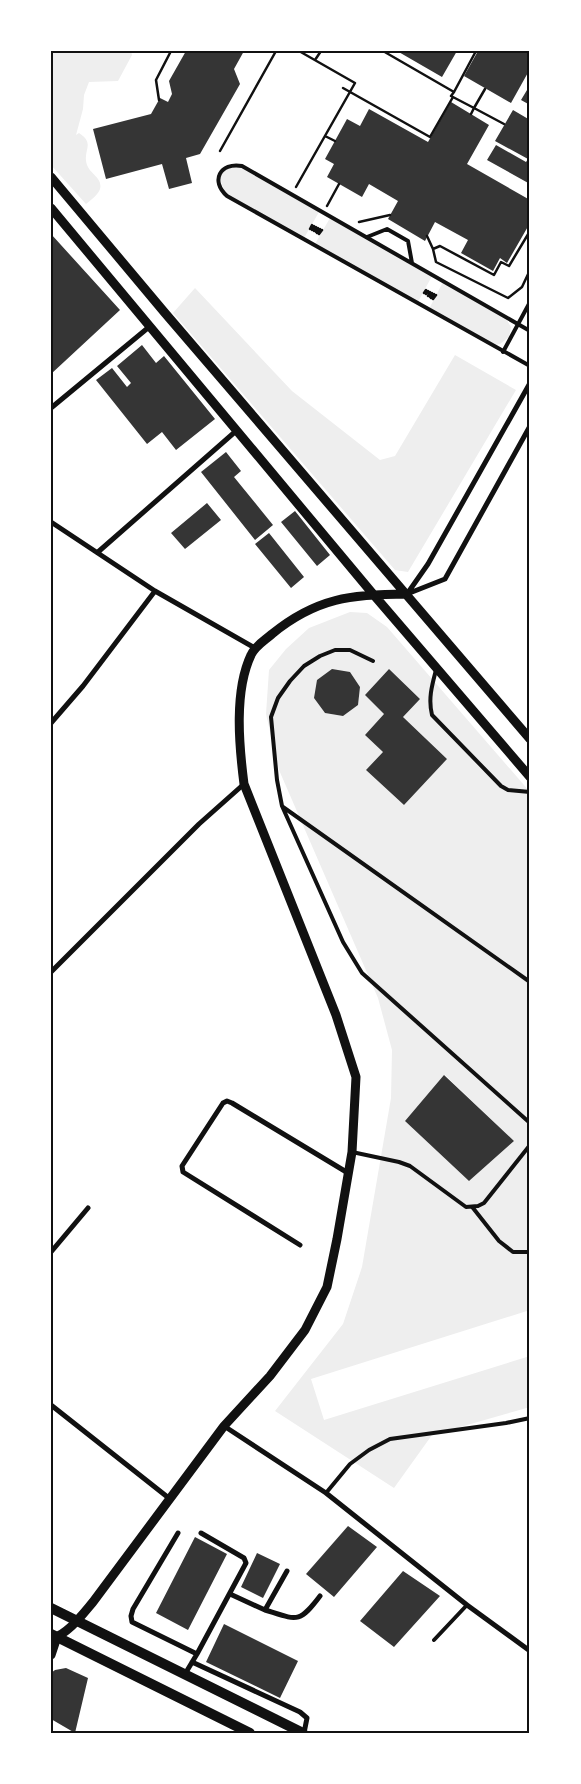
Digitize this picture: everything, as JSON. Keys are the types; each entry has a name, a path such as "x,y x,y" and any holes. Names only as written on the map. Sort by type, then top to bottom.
{"main road":[{"path":"51,1608 303,1733"},
{"path":"53,1636 250,1733"}],"street":[{"path":"51,177 165,313 528,733"},
{"path":"51,208 373,594 530,777"},
{"path":"51,408 149,327"},
{"path":"407,594 428,564 530,383"},
{"path":"51,1654 53,1636 76,1620 93,1602 224,1426 270,1376 305,1330 327,1287 337,1239 352,1152 356,1077 336,1015 244,784 240,748 241,695 246,668 255,648 286,623 305,611 343,597 373,594 407,594 444,579 530,426"},
{"path":"98,552 236,431"},
{"path":"51,522 155,591 255,648"},
{"path":"51,723 83,686 155,591"},
{"path":"51,972 199,824 244,784"},
{"path":"300,1244 183,1172 182,1166 223,1103 227,1101 232,1102 348,1173"},
{"path":"51,1252 88,1208"},
{"path":"51,1405 170,1499"},
{"path":"224,1426 326,1493 467,1605 530,1651"},
{"path":"178,1533 133,1609 131,1616 132,1622 197,1654"},
{"path":"185,1674 246,1563 244,1558 200,1533"},
{"path":"265,1610 286,1571"},
{"path":"230,1594 265,1610 292,1619 306,1614 320,1596"},
{"path":"192,1662 300,1712 307,1718 303,1733"}],"lane":[{"path":"530,331 242,166 230,166 224,168 220,173 219,186 226,196 530,366"},
{"path":"368,237 387,229 408,241 412,263"},
{"path":"503,352 530,302"},
{"path":"373,661 350,650 335,650 320,656 304,666 278,698 271,717 277,780 282,806 343,942 362,973 530,1123"},
{"path":"436,666 430,690 432,715 501,786 508,790 530,792"},
{"path":"282,806 530,982"},
{"path":"472,1208 484,1203 530,1145"},
{"path":"352,1152 410,1166 462,1205 472,1208 499,1241 513,1252 530,1252"},
{"path":"326,1493 350,1464 368,1450 390,1439 488,1426 530,1418"},
{"path":"434,1640 467,1605"}],"path":[{"path":"159,100 156,80 171,51"},
{"path":"220,151 276,51"},
{"path":"295,189 355,83 299,51"},
{"path":"315,60 320,51"},
{"path":"383,51 454,92"},
{"path":"343,88 430,137 476,51"},
{"path":"471,114 485,89"},
{"path":"453,96 504,124"},
{"path":"325,136 335,141"},
{"path":"333,211 326,207 339,184"},
{"path":"354,223 390,214"},
{"path":"315,231 317,228 315,231"},
{"path":"434,249 440,246 494,275 502,262 509,266 530,231"},
{"path":"427,236 434,249 436,262 508,298 522,287 530,270"}],"shaded area":[{"path":"51,51 131,51 132,55 118,81 89,82 84,95 83,109 76,135 79,133 87,141 87,165 100,182 98,193 86,204 51,165"},
{"path":"237,167 319,212 304,238 228,195 222,185 222,173 230,168"},
{"path":"330,218 432,276 418,302 315,244"},
{"path":"443,282 505,317 511,327 509,337 500,344 495,345 429,309"},
{"path":"195,288 292,391 380,460 395,456 455,355 516,390 408,572 395,570 173,313"},
{"path":"350,612 367,613 387,627 530,792 530,1310 311,1379 324,1420 530,1356 530,1407 432,1435 394,1488 275,1411 343,1324 362,1267 391,1098 392,1050 378,998 279,770 266,714 269,670 286,649 309,628","holes":["389,669 420,699 403,717 447,759 404,805 366,770 383,752 365,735 384,714 365,695","350,672 360,687 358,705 343,716 325,713 314,698","445,1075 514,1141 469,1181 405,1121"]}],"building":[{"path":"186,51 244,51 234,69 240,84 200,154 186,158 192,183 169,189 162,164 106,179 93,129 151,114 160,98 168,102 172,94 169,81"},
{"path":"397,51 457,51 442,77"},
{"path":"478,51 530,51 530,69 511,103 464,76"},
{"path":"530,85 530,105 521,100"},
{"path":"451,102 489,125 467,164 530,200 530,223 507,263 500,258 493,271 461,253 468,240 435,222 425,241 388,219 398,201 369,184 362,197 327,177 334,164 325,159 347,119 360,126 369,109 428,142"},
{"path":"513,110 530,120 530,184 487,160 496,145 526,162 528,159 495,141"},
{"path":"51,234 120,310 51,374"},
{"path":"142,345 156,363 164,356 215,419 176,450 162,432 147,444 96,380 112,368 127,387 131,383 117,366"},
{"path":"226,452 241,471 234,477 273,525 255,540 201,472"},
{"path":"207,503 221,520 185,549 171,533"},
{"path":"295,511 330,555 317,566 281,522"},
{"path":"269,533 304,577 291,588 255,544"},
{"path":"332,669 350,672 360,687 358,705 343,716 325,713 314,698 317,680"},
{"path":"389,669 420,699 403,717 447,759 404,805 366,770 383,752 365,735 384,714 365,695"},
{"path":"444,1075 514,1141 469,1181 405,1121"},
{"path":"348,1526 377,1547 334,1597 306,1574"},
{"path":"195,1537 227,1554 188,1630 156,1613"},
{"path":"257,1553 280,1564 263,1598 241,1587"},
{"path":"403,1571 440,1596 394,1647 360,1621"},
{"path":"224,1624 298,1661 280,1698 206,1662"},
{"path":"66,1668 88,1678 75,1733 51,1719 51,1673 55,1670"}]}
